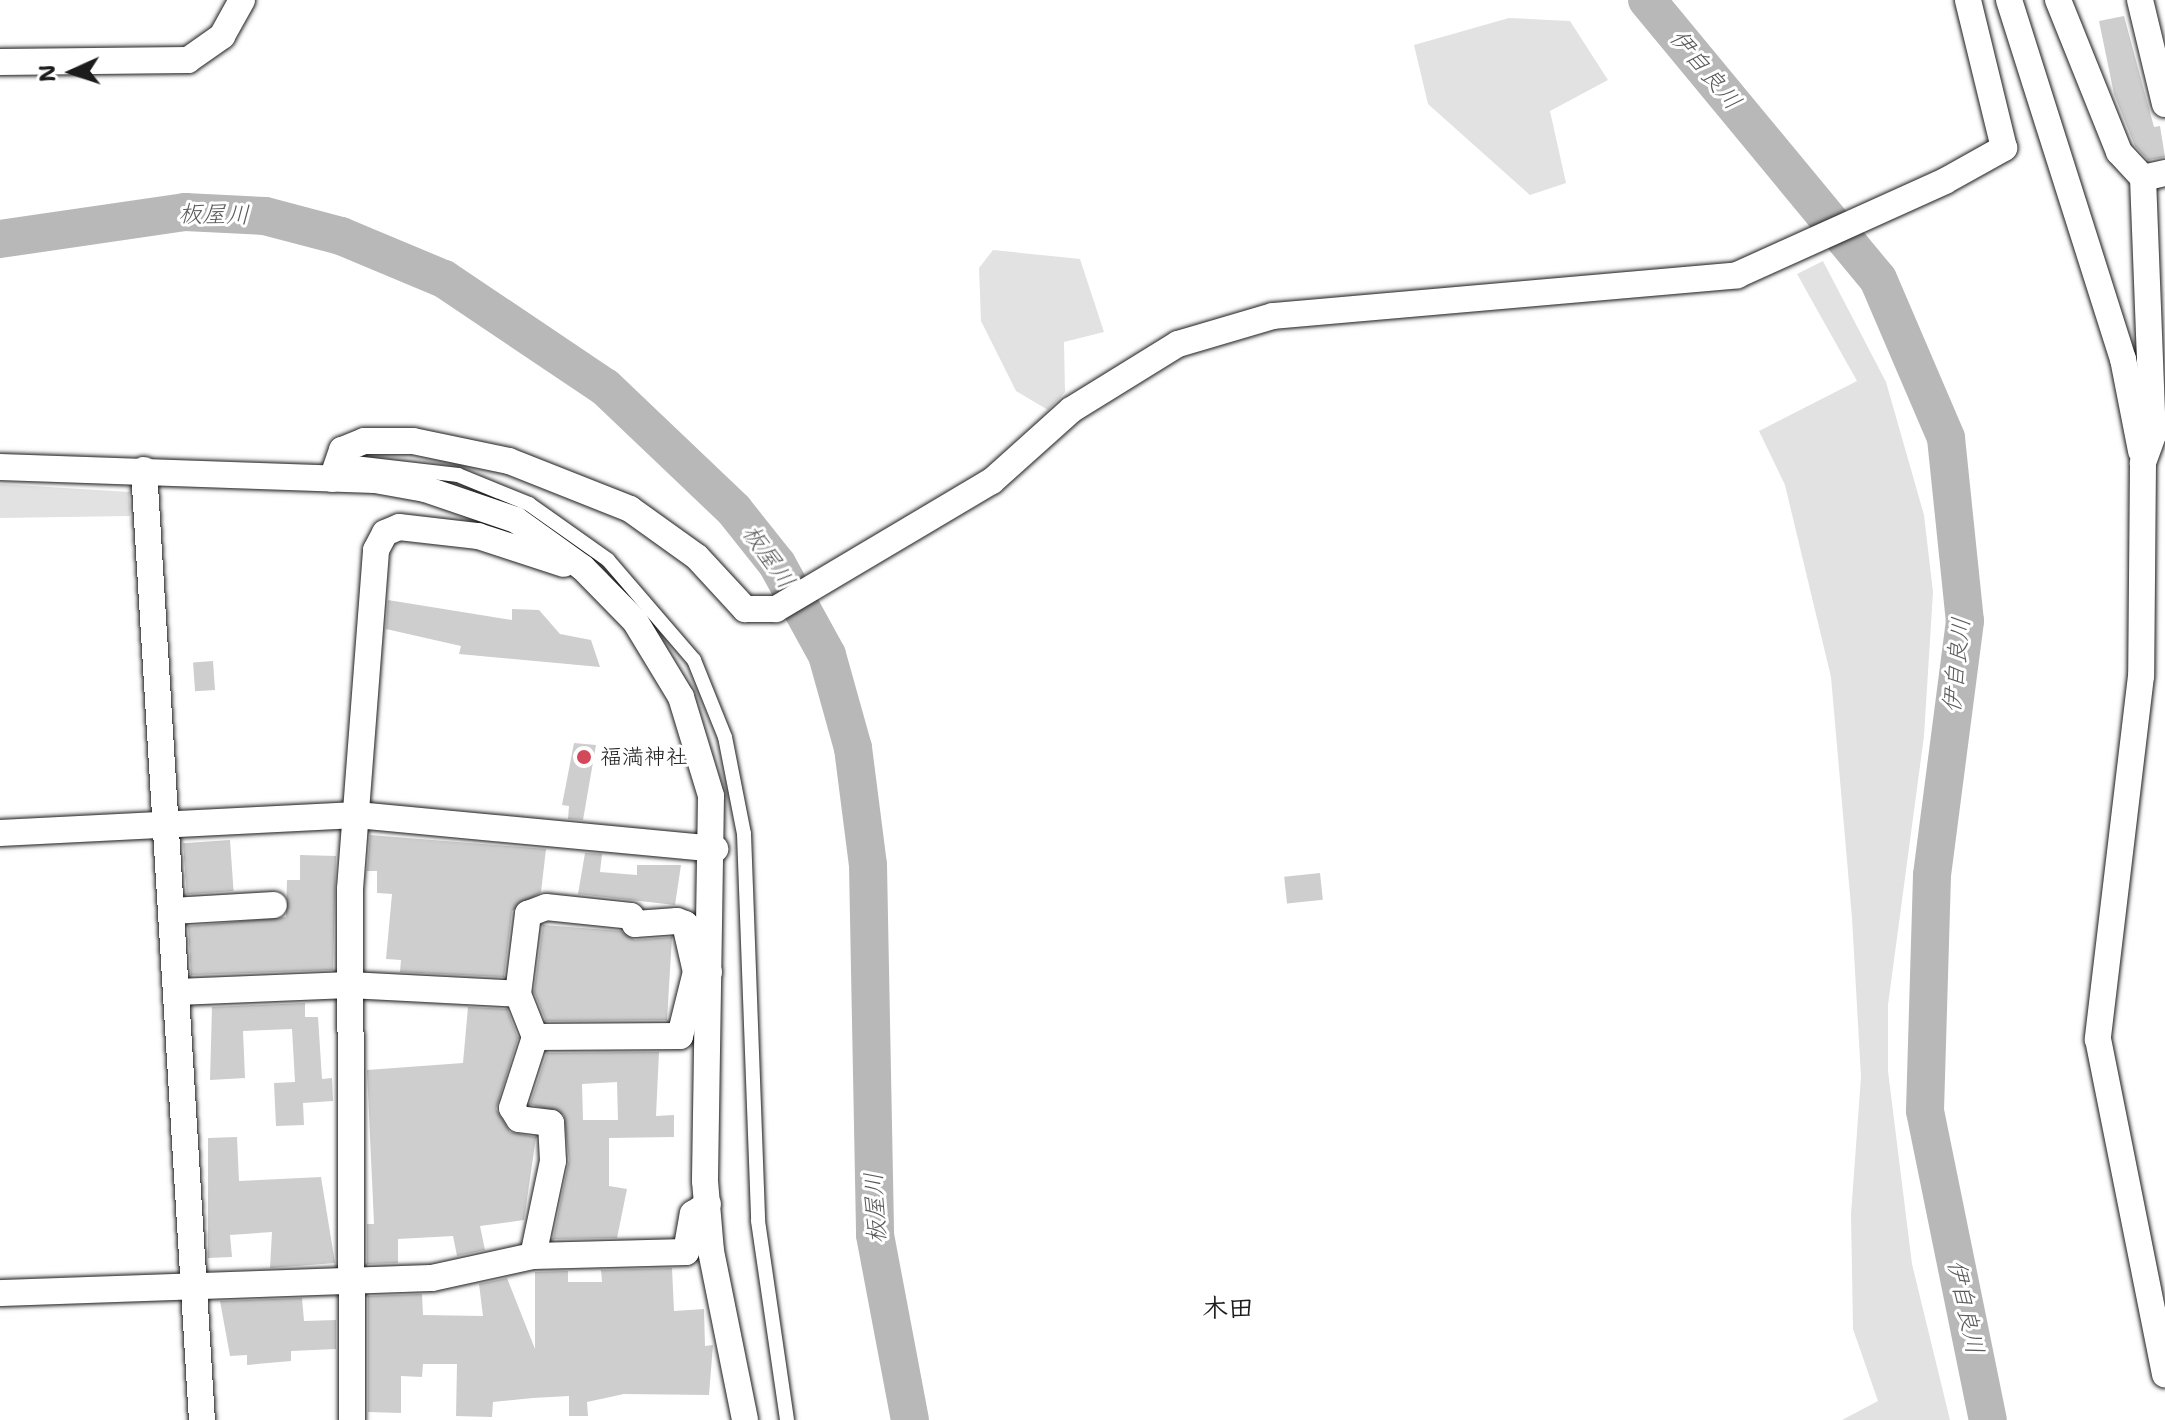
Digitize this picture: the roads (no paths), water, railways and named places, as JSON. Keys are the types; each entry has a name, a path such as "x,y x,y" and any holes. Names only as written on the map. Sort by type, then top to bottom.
{"street":[{"path":"0,62 188,60 222,36 242,0"},
{"path":"334,470 351,444 386,439 509,461 630,509 697,557 745,609 776,609 992,481 1071,410 1118,379 1178,344 1232,324 1695,281 1770,263 1945,181 2004,148 1968,0"},
{"path":"2009,0 2123,359 2143,463 2141,676 2098,1039 2165,1374"},
{"path":"2058,0 2119,152 2154,176 2153,435 2143,463"},
{"path":"2140,0 2165,104"},
{"path":"0,467 334,470 425,489 516,520 583,568 667,667 696,735 715,849 702,972 708,1204 745,1420"},
{"path":"144,470 202,1420"},
{"path":"352,1420 355,1277 349,985 357,815 376,550 385,533 399,527 478,536 583,568"},
{"path":"0,833 357,815 715,849"},
{"path":"172,911 274,905"},
{"path":"533,1256 553,1161 551,1123 519,1119 512,1108 535,1037 518,994 528,914 546,907 631,916 635,924 685,924 702,972 680,1036 535,1037"},
{"path":"177,992 349,985 518,994"},
{"path":"0,1293 195,1281 432,1278 533,1256 686,1252 693,1214 708,1204"}],"lane":[{"path":"334,470 458,475 529,504 608,560 694,660 725,737 744,834 758,1221 787,1420"}],"waterway":[{"name":"伊自良川","path":"1647,0 1878,279 1946,438 1965,621 1932,875 1925,1111 1988,1420"},
{"name":"板屋川","path":"0,239 185,212 265,216 341,236 444,279 605,387 734,510 777,564 827,655 853,748 868,865 875,1235 910,1420"}],"place":[{"name":"福満神社","path":"584,757"}],"district":[{"name":"木田","path":"1228,1308"}]}
